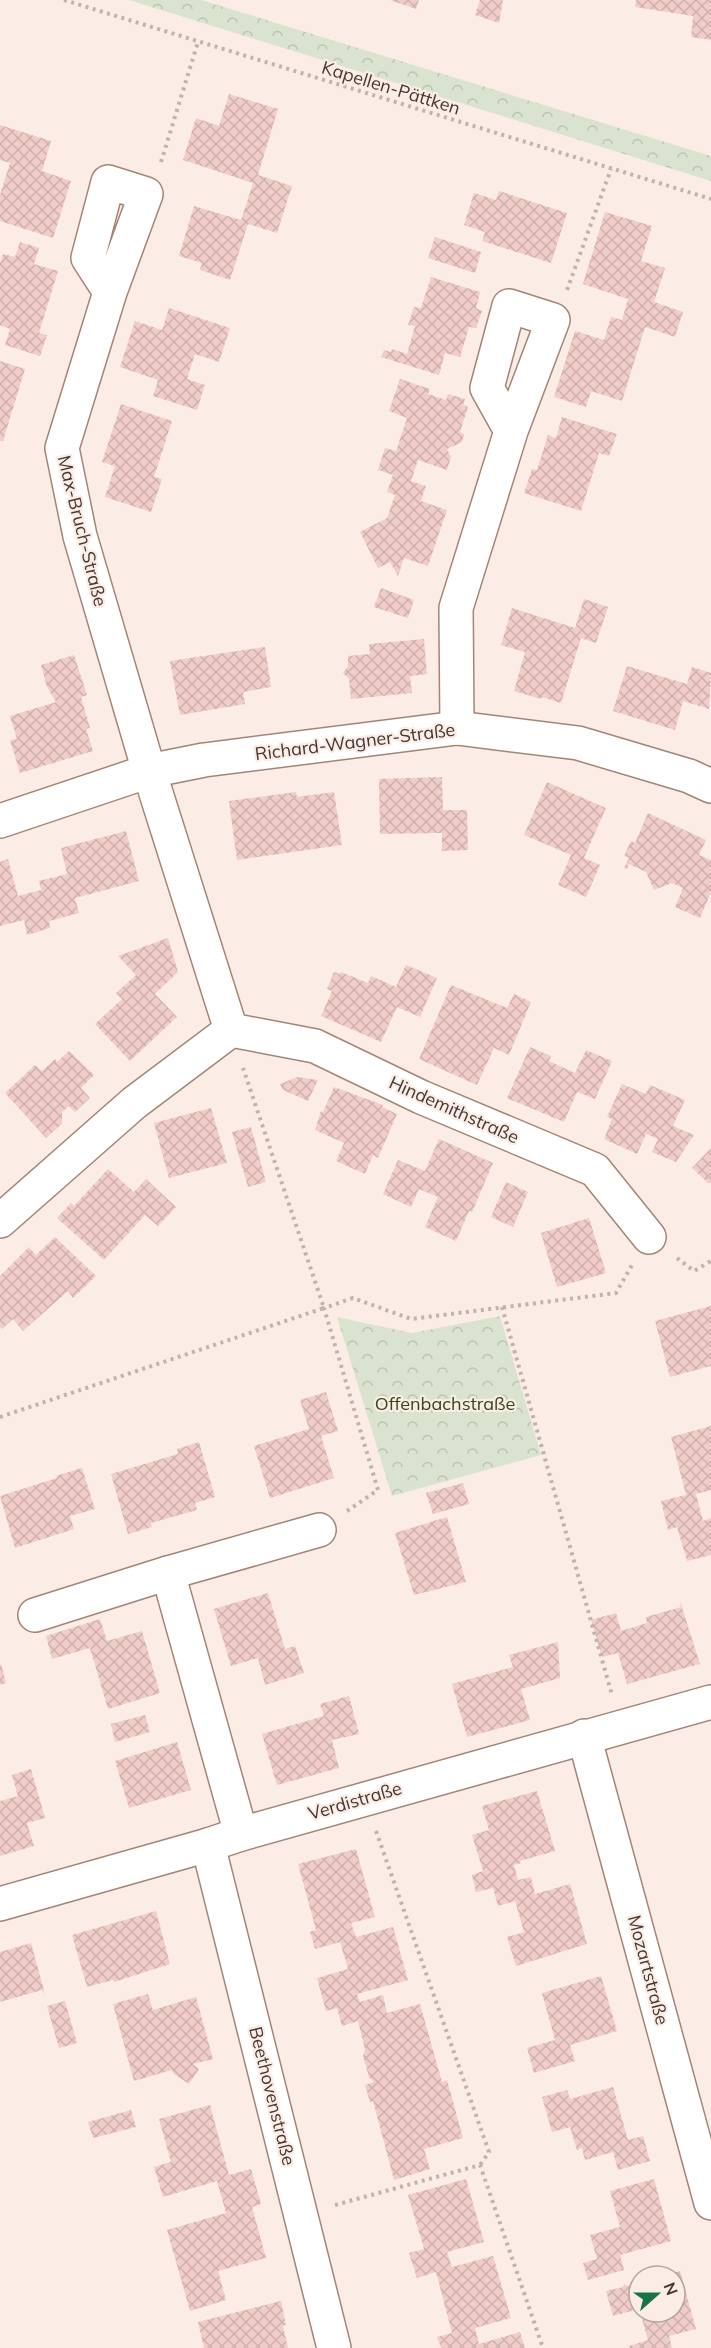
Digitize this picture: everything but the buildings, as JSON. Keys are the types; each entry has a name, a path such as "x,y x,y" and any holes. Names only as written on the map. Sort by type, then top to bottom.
{"street":[{"name":"Max-Bruch-Straße","path":"146,194 110,292 62,448 80,536 149,771"},
{"path":"457,728 456,608 511,431 553,320 508,306 487,388 511,431"},
{"name":"Richard-Wagner-Straße","path":"0,821 149,771 204,760 457,728 578,743 689,776 711,786"},
{"path":"0,1221 134,1103 231,1030 149,771"},
{"name":"Hindemithstraße","path":"231,1030 315,1046 421,1097 595,1170 649,1237"},
{"path":"35,1615 168,1573 319,1530"},
{"path":"168,1573 241,1834"},
{"name":"Verdistraße","path":"0,1904 584,1736 711,1702"},
{"name":"Mozartstraße","path":"584,1736 711,2203"},
{"name":"Beethovenstraße","path":"208,1845 334,2348"}],"path":[{"name":"Kapellen-Pättken","path":"64,0 711,200"},
{"path":"146,194 159,170 198,42"},
{"path":"553,320 561,306 611,169"},
{"path":"231,1030 324,1308 378,1490 319,1530"},
{"path":"0,1417 353,1298 411,1319 616,1293 649,1237"},
{"path":"502,1306 621,1726"},
{"path":"302,2214 480,2165 489,2152 365,1799"},
{"path":"480,2165 543,2348"}],"green space":[{"path":"129,0 201,0 711,156 711,181"},
{"name":"Offenbachstraße","path":"500,1316 541,1455 392,1496 337,1317 412,1333"}]}
